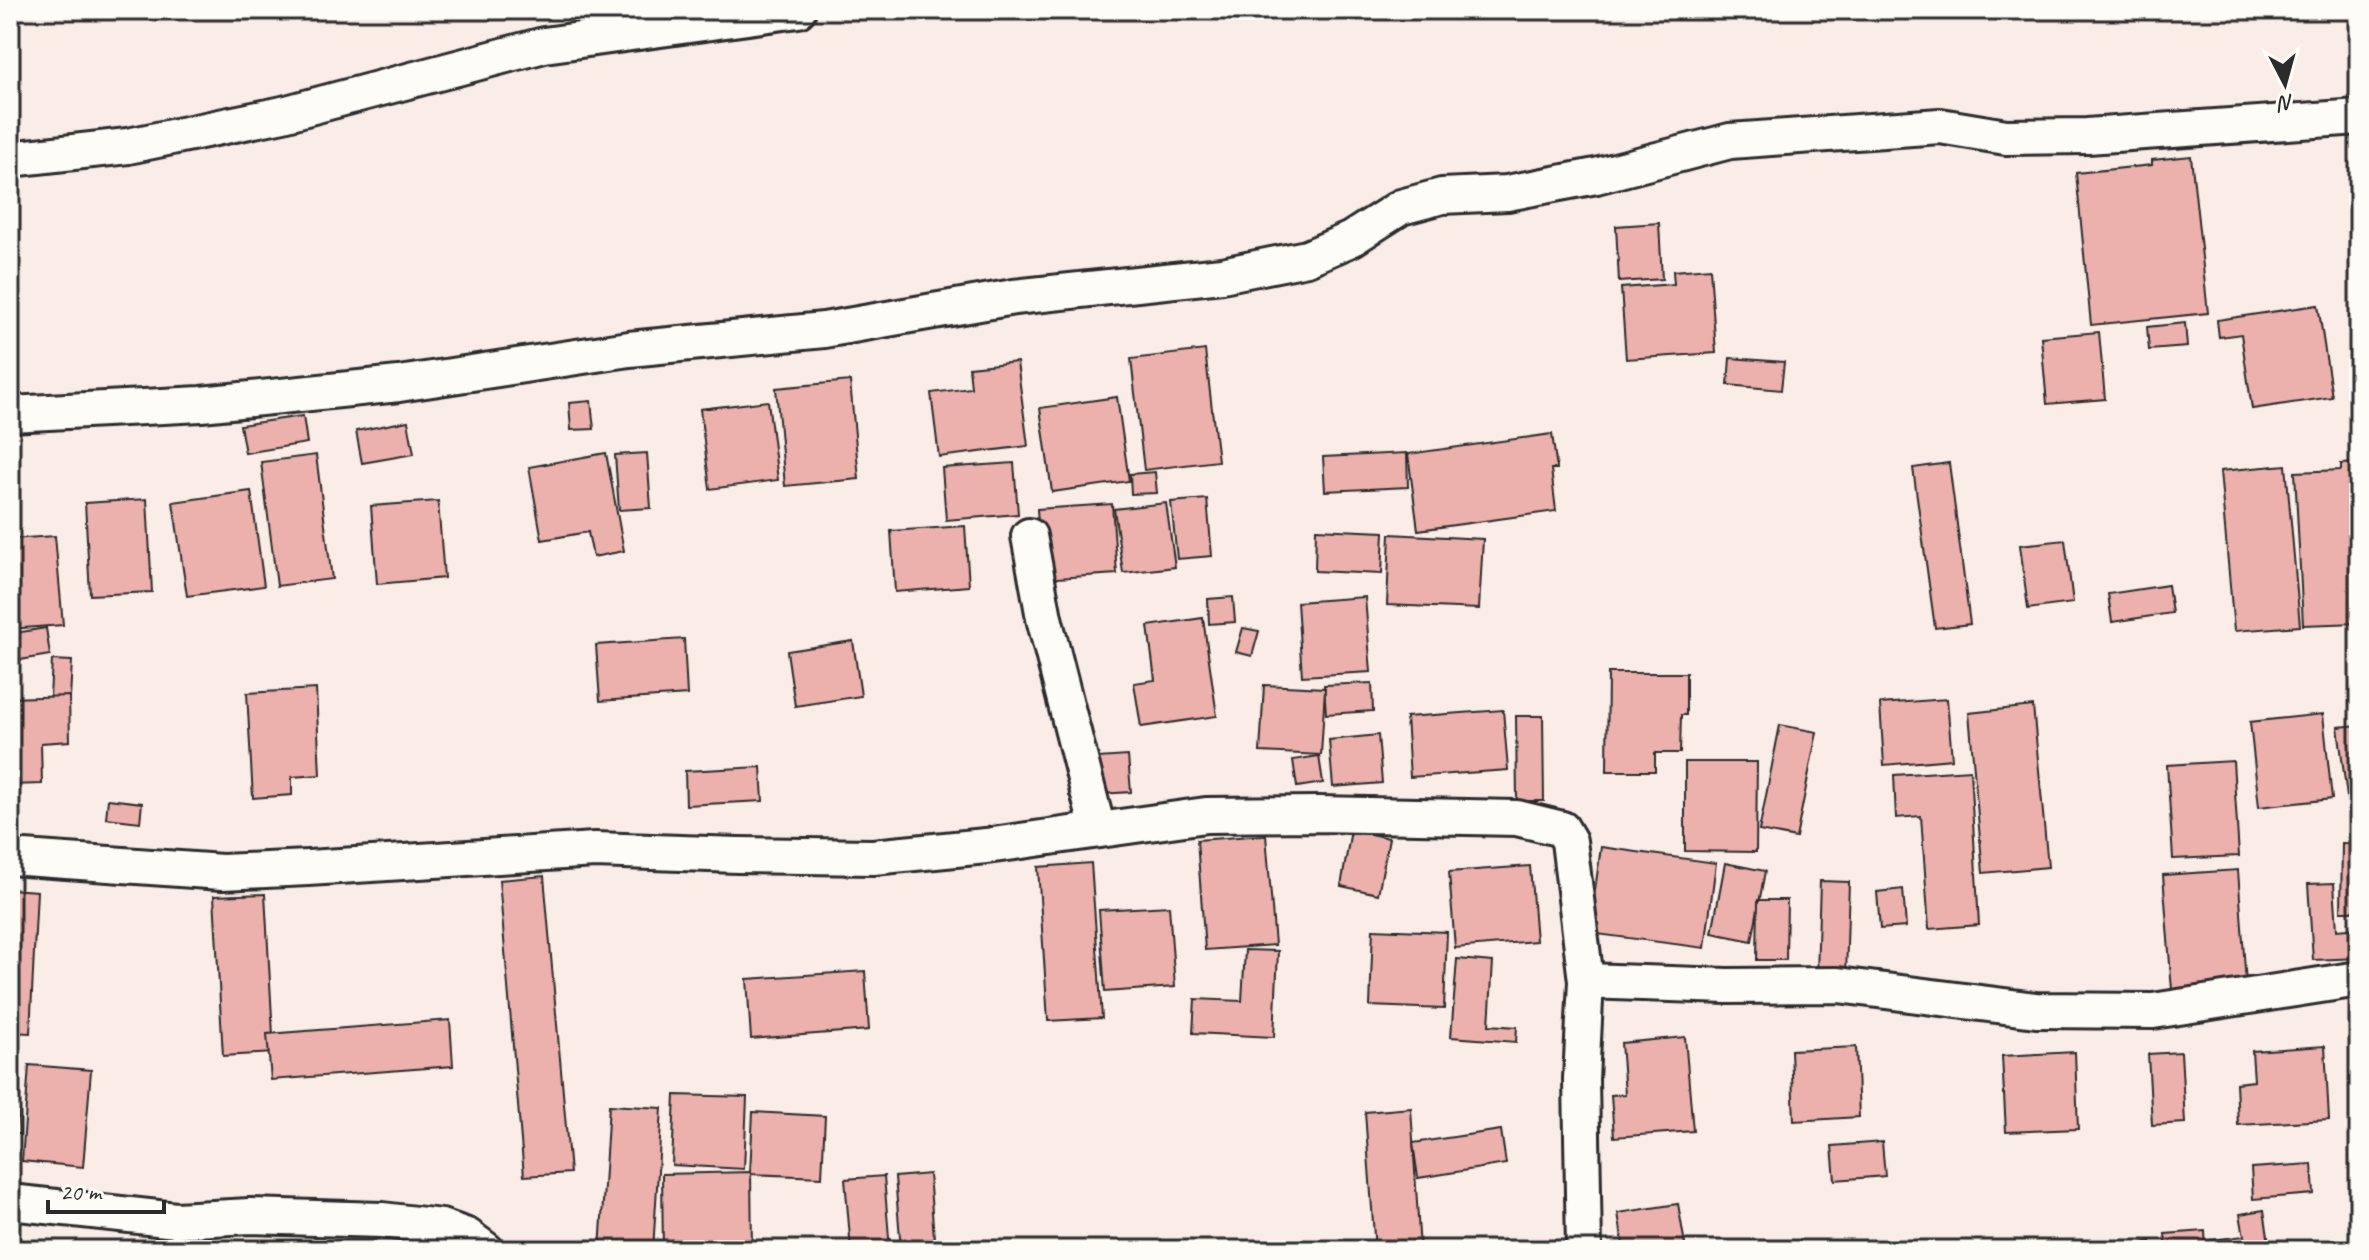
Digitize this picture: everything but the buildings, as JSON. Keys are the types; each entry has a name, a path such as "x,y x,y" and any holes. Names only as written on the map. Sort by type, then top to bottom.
{"street":[{"path":"10,159 128,146 283,114 544,45 798,10"},
{"path":"10,414 201,404 399,384 629,349 824,330 1014,297 1222,275 1307,258 1351,239 1401,207 1442,196 1507,193 1596,176 1730,141 1940,126 2006,137 2087,136 2359,117"},
{"path":"1029,536 1044,618 1098,830"},
{"path":"10,857 222,872 595,850 873,857 986,846 1206,815 1517,818 1562,829 1569,841 1586,981 1581,1079 1584,1250"},
{"path":"1586,981 1727,986 1838,985 2036,1010 2153,1011 2359,979"},
{"path":"10,1202 176,1220 250,1216 382,1220 441,1227 467,1236 486,1250"}]}
